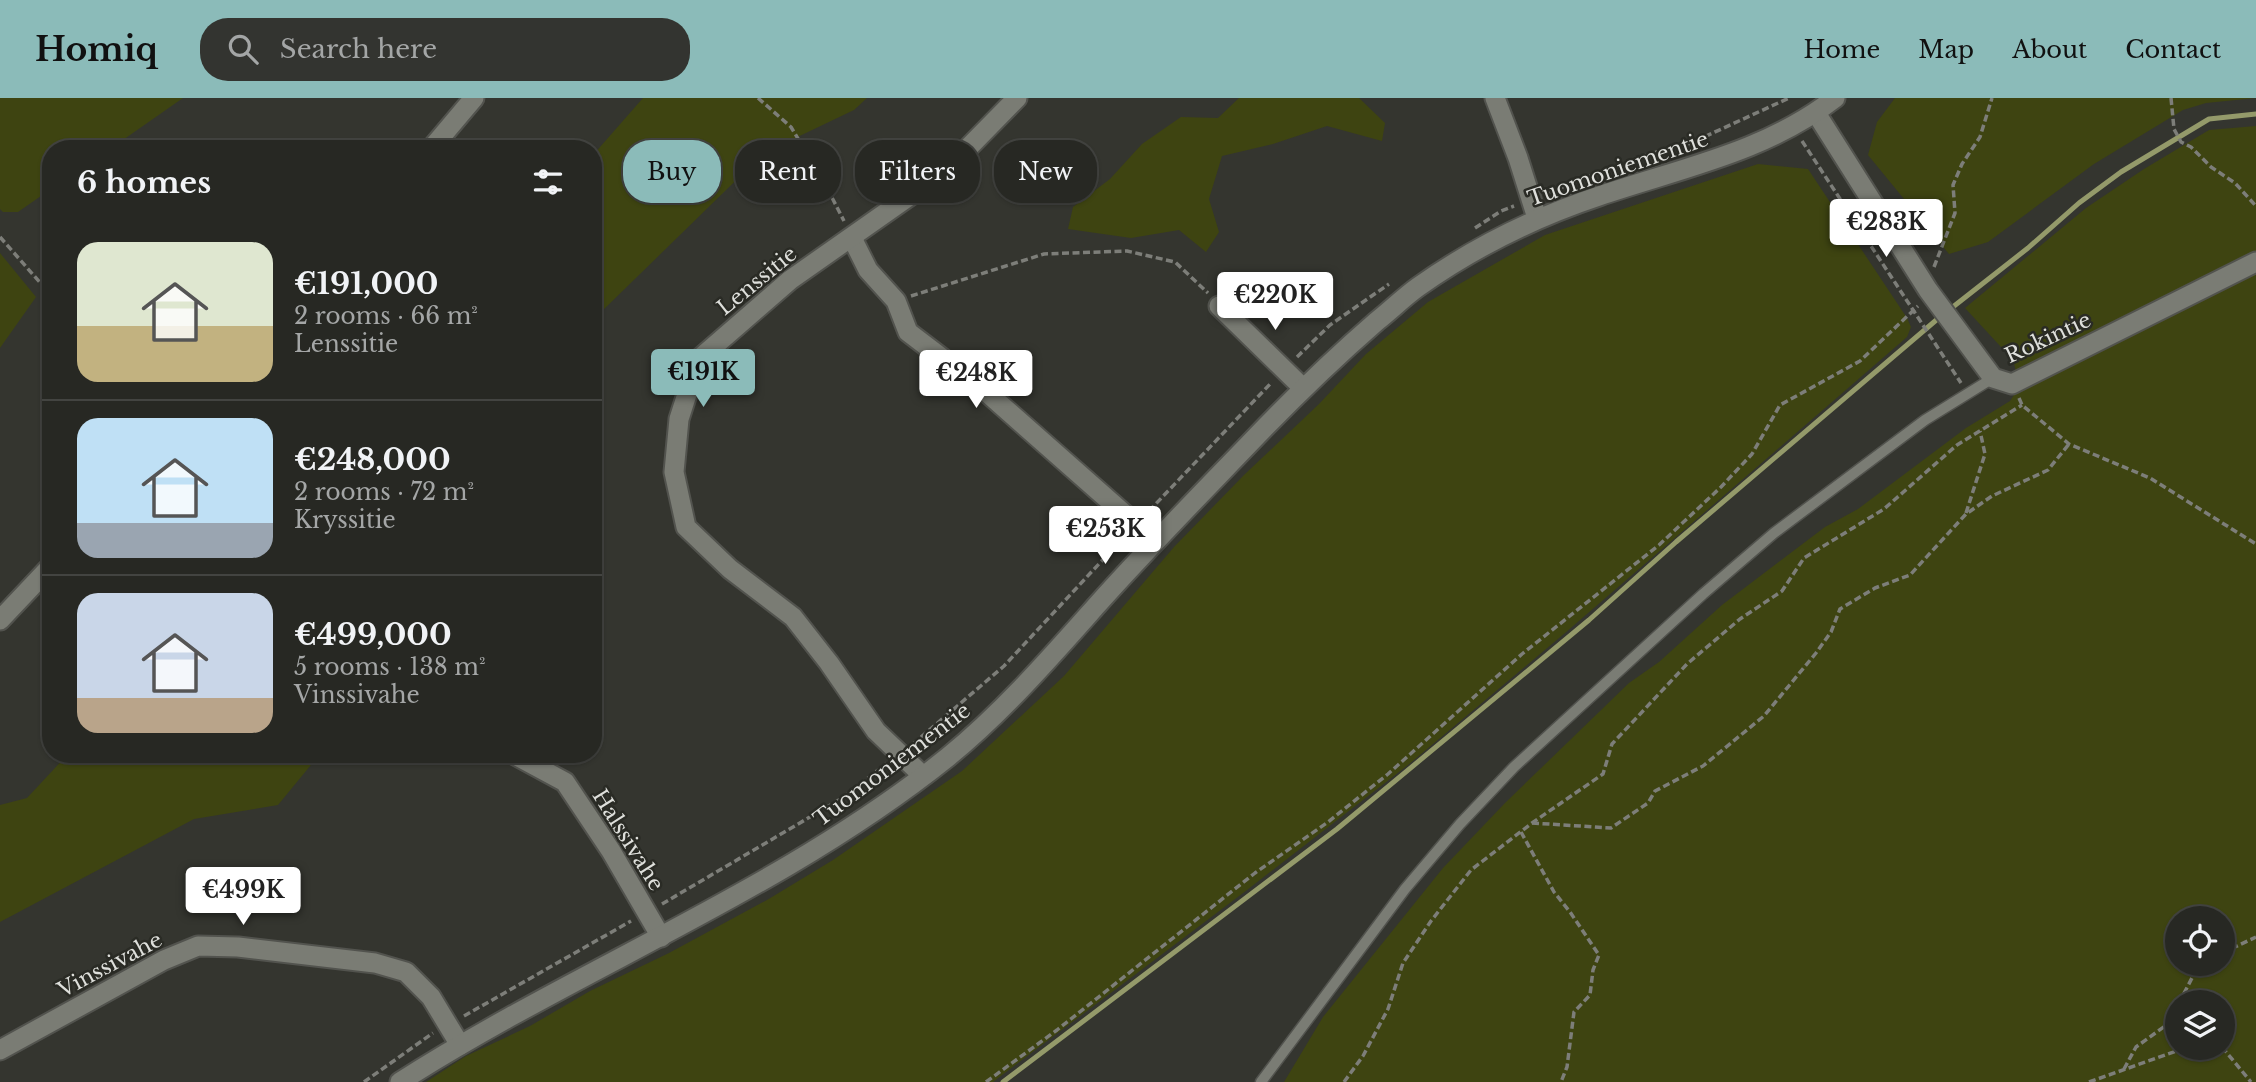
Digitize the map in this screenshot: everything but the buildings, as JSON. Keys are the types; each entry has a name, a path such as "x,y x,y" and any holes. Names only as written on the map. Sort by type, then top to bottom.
{"street":[{"path":"439,140 474,98"},
{"name":"Lenssitie","path":"922,775 876,731 793,617 730,569 686,527 674,471 679,419 698,360 790,280 852,238 967,149 1017,98"},
{"path":"1495,98 1534,209"},
{"name":"Tuomoniementie","path":"400,1082 587,974 759,885 887,802 948,757 1046,663 1155,541 1303,388 1417,287 1534,209 1603,195 1751,147 1816,113 1835,98"},
{"name":"Rokintie","path":"1816,113 1928,290 1993,378 2012,384 2256,262"},
{"path":"852,238 868,270 896,301 908,332 984,390 1155,541"},
{"path":"1219,306 1303,388"},
{"path":"0,620 42,576"},
{"name":"Halssivahe","path":"530,763 565,782 611,850 661,937"},
{"name":"Vinssivahe","path":"0,1051 164,960 198,946 238,947 375,963 406,972 431,997 460,1045"}],"lane":[{"path":"1261,1082 1405,889 1460,824 1514,767 1693,603 1774,533 1925,420 1993,378"}],"path":[{"path":"758,98 791,127 852,238"},
{"path":"1468,232 1501,211 1534,209 1642,156 1691,143 1789,98"},
{"path":"986,1082 1058,1030 1255,873 1328,822 1388,774 1522,654 1659,545 1721,487 1752,454 1780,405 1860,361 1915,310 1928,290 1955,213 1953,185 1962,164 1980,137 1993,98"},
{"path":"2171,98 2174,130 2181,142 2192,147 2211,167 2235,183 2256,206"},
{"path":"1793,126 1968,393"},
{"path":"0,237 42,285"},
{"path":"896,301 1044,254 1126,251 1175,261 1219,306"},
{"path":"364,1082 448,1024 844,797 920,739 1004,666 1284,369 1330,325 1392,282"},
{"path":"2012,384 2022,405 2069,444 2150,478 2256,544"},
{"path":"1344,1082 1363,1056 1388,1009 1403,963 1431,921 1471,870 1532,822 1603,774 1612,744 1687,664 1740,619 1782,591 1804,558 1884,509 1957,445 2022,405"},
{"path":"1966,514 1985,454 1980,431"},
{"path":"1532,822 1611,828 1648,803 1655,791 1703,766 1764,716 1816,653 1830,632 1840,609 1875,588 1910,575 1966,514 1992,496 2048,470 2069,444"},
{"path":"1521,832 1554,892 1599,955 1593,970 1590,995 1574,1012 1567,1067 1561,1082"},
{"path":"2235,947 2256,937"},
{"path":"2122,1071 2136,1047 2165,1026"},
{"path":"2089,1082 2165,1055"},
{"path":"2234,1060 2251,1082"}],"green space":[{"path":"0,98 183,98 123,140 42,140 42,195 18,212 3,212 0,209"},
{"path":"643,98 867,98 854,110 791,140 735,140 735,181 721,195 721,140 623,140 623,203 713,203 602,311 602,145"},
{"path":"1239,98 1359,98 1385,123 1382,141 1327,126 1273,144 1222,156 1209,199 1219,232 1206,252 1179,230 1131,238 1068,229 1073,207 1078,203 1097,203 1097,189 1110,179 1142,144 1181,117 1218,118"},
{"path":"1895,98 2256,98 2206,103 2183,110 2094,164 1988,242 1949,254 1868,155 1877,122"},
{"path":"2256,126 2256,1082 1284,1082 1323,1017 1443,868 1505,803 1629,683 1659,662 1722,605 1825,527 1858,509 1966,428 2010,401 2020,386 2013,360 1965,308 2086,208 2209,130"},
{"path":"1758,164 1808,169 1907,318 1911,327 1907,337 1408,765 993,1082 426,1082 466,1056 530,1026 590,991 669,953 767,900 833,860 962,771 1064,676 1174,547 1244,475 1319,404 1366,354 1428,302 1545,235"},
{"path":"0,253 36,297 0,348"},
{"path":"60,763 313,763 278,805 194,819 0,922 0,805 27,798"}],"waterway":[{"path":"1949,310 2028,248 2079,203 2121,172 2209,119 2256,114"},
{"path":"1003,1082 1337,829 1589,620 1676,542 1941,316"}]}
